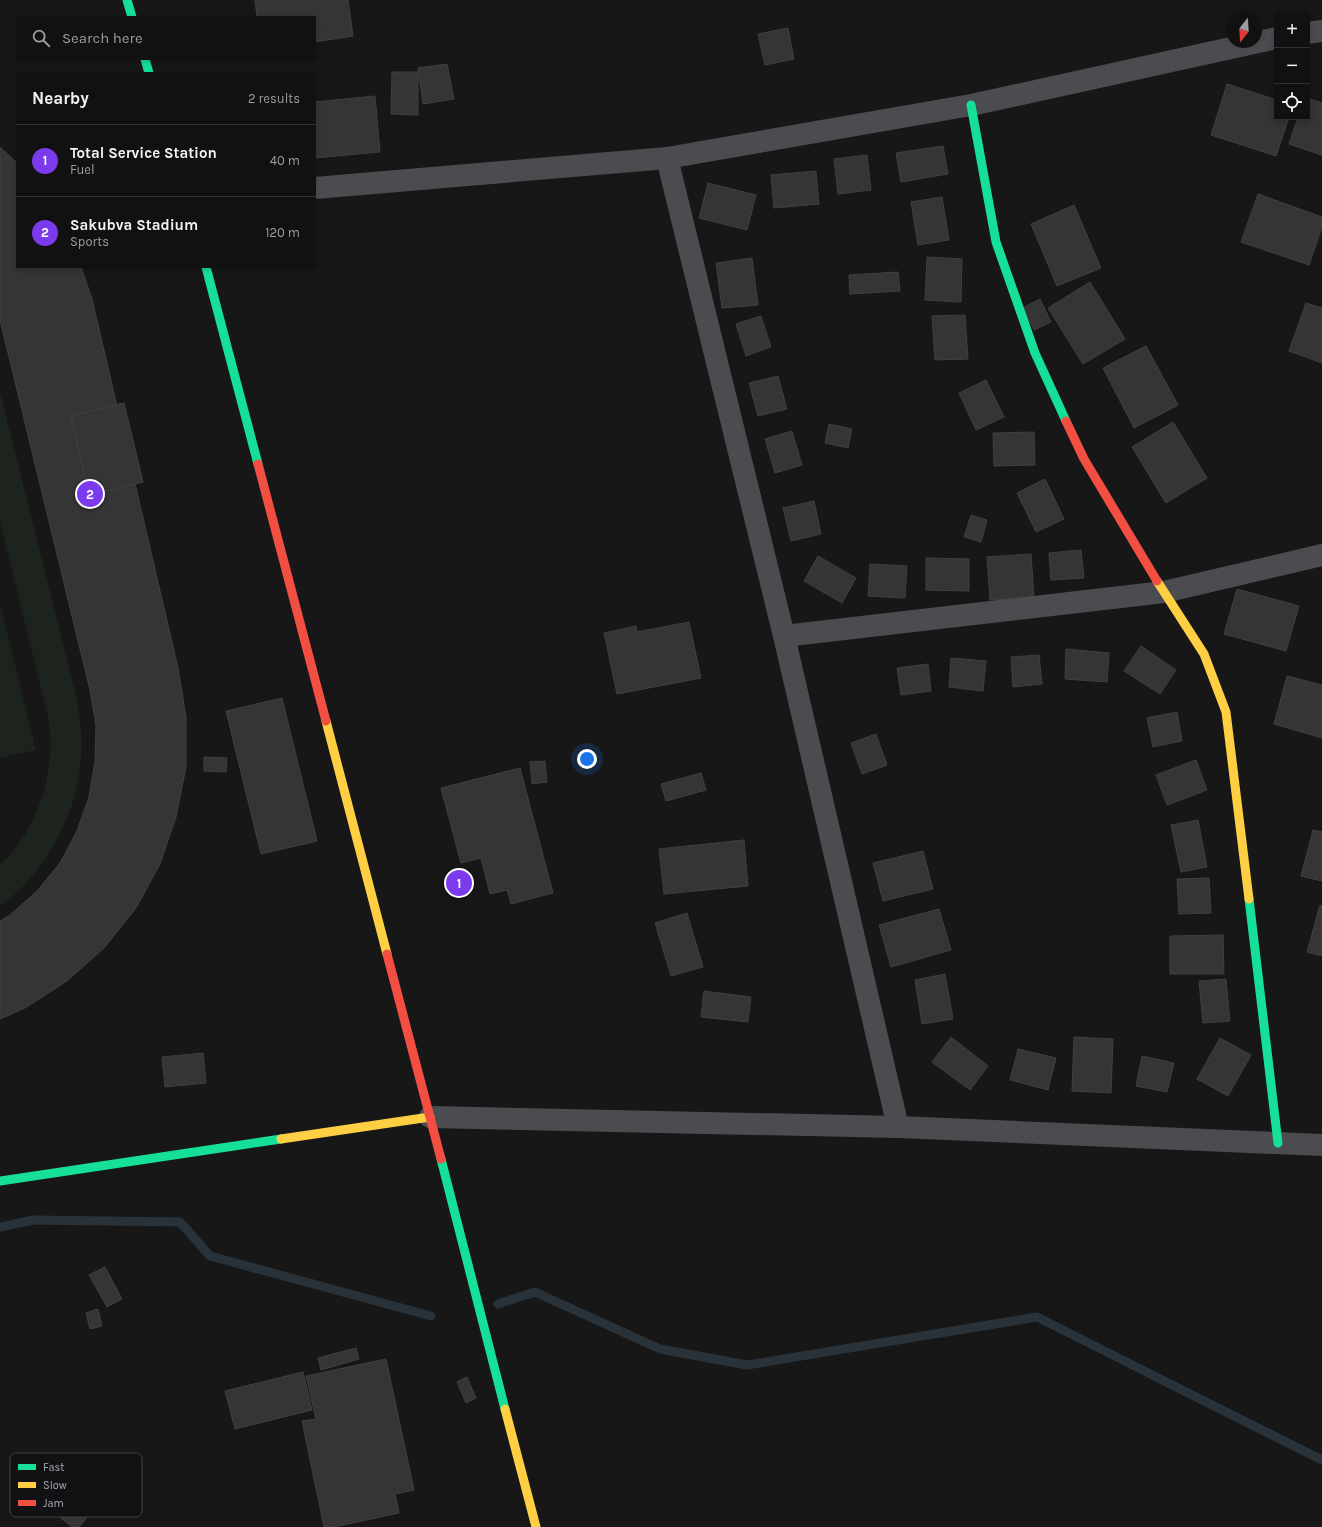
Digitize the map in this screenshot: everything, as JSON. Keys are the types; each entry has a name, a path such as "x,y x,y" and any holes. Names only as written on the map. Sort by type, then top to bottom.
{"street":[{"path":"127,0 132,16"},
{"path":"1310,33 1322,31"},
{"path":"316,188 667,158 971,105 1274,39"},
{"path":"145,60 150,72"},
{"path":"971,105 996,242 1035,352 1084,459 1164,592 1204,654 1226,712 1278,1143"},
{"path":"667,158 784,636 898,1127"},
{"path":"206,268 430,1117 536,1527"},
{"path":"784,636 1164,592 1322,556"},
{"path":"0,1181 430,1117 898,1127 1322,1145"}],"shaded area":[{"path":"0,393 76,696 81,725 82,748 77,786 66,822 58,838 48,855 29,880 0,906 0,865 23,837 40,804 49,767 50,731 45,704 0,522"},
{"path":"0,604 36,750 0,758"}],"building":[{"path":"255,0 348,0 353,36 316,42 316,16 257,16"},
{"path":"788,28 794,59 765,65 758,34"},
{"path":"447,64 454,99 423,104 418,68"},
{"path":"392,72 418,72 418,115 391,114"},
{"path":"1227,84 1274,99 1274,120 1288,120 1276,156 1211,135"},
{"path":"375,96 380,152 316,158 316,102"},
{"path":"1310,99 1322,103 1322,155 1289,144 1297,120 1310,120"},
{"path":"943,146 948,174 901,182 896,153"},
{"path":"0,147 16,162 16,268 81,268 92,299 178,668 186,717 186,767 176,817 160,864 136,908 104,948 67,981 25,1008 0,1019 0,921 10,915 37,891 60,863 77,831 89,797 95,761 96,725 90,690 0,320"},
{"path":"867,155 871,190 838,194 834,159"},
{"path":"816,171 819,204 774,208 771,175"},
{"path":"708,183 756,195 747,230 699,218"},
{"path":"1258,194 1322,217 1322,227 1309,265 1241,242"},
{"path":"942,197 949,240 918,245 911,202"},
{"path":"1074,205 1101,268 1057,286 1031,224"},
{"path":"927,257 962,259 961,302 925,300"},
{"path":"752,258 758,305 722,308 716,263"},
{"path":"898,272 900,291 850,294 849,275"},
{"path":"1090,282 1125,339 1083,364 1048,308"},
{"path":"1040,299 1051,322 1034,330 1023,308"},
{"path":"1306,303 1322,308 1322,363 1289,351"},
{"path":"965,315 968,359 935,360 932,316"},
{"path":"761,316 771,347 746,356 736,324"},
{"path":"1146,346 1178,405 1134,428 1103,368"},
{"path":"778,376 787,409 758,416 749,383"},
{"path":"986,380 1004,417 976,430 959,393"},
{"path":"124,403 143,482 89,495 71,416"},
{"path":"1173,422 1207,478 1166,503 1132,447"},
{"path":"829,424 852,429 848,448 825,443"},
{"path":"792,431 802,465 775,473 765,439"},
{"path":"1034,432 1035,465 994,466 993,433"},
{"path":"1045,479 1064,519 1036,532 1017,493"},
{"path":"814,501 821,534 791,541 783,508"},
{"path":"971,515 987,520 981,542 964,537"},
{"path":"1081,550 1084,578 1051,580 1049,553"},
{"path":"1031,554 1034,598 990,600 987,557"},
{"path":"818,556 856,578 842,603 804,581"},
{"path":"926,558 969,559 969,591 926,590"},
{"path":"870,564 907,566 905,598 868,596"},
{"path":"1237,589 1299,606 1286,651 1224,634"},
{"path":"689,622 701,678 617,694 604,633 636,626 637,632"},
{"path":"1141,646 1176,670 1160,694 1124,671"},
{"path":"1066,649 1109,653 1107,682 1065,679"},
{"path":"1039,655 1042,684 1013,687 1011,657"},
{"path":"951,658 986,661 983,691 949,687"},
{"path":"928,664 931,691 901,695 897,668"},
{"path":"1287,676 1322,685 1322,738 1274,724"},
{"path":"282,698 317,841 261,854 226,711"},
{"path":"1177,712 1182,741 1153,747 1147,718"},
{"path":"876,734 887,765 862,774 851,743"},
{"path":"204,757 227,758 226,772 204,771"},
{"path":"1196,760 1207,790 1167,805 1156,775"},
{"path":"545,761 547,782 532,784 530,762"},
{"path":"520,768 553,893 511,904 507,890 490,894 481,858 461,863 441,788"},
{"path":"701,773 706,790 666,801 661,784"},
{"path":"1198,820 1207,867 1181,872 1171,825"},
{"path":"1313,830 1322,832 1322,881 1301,876"},
{"path":"744,840 748,886 664,894 659,849"},
{"path":"923,851 933,889 883,901 873,863"},
{"path":"1209,878 1211,913 1179,914 1177,879"},
{"path":"1320,905 1322,906 1322,956 1307,952"},
{"path":"939,909 951,950 891,967 879,925"},
{"path":"687,913 703,967 671,976 655,923"},
{"path":"1223,935 1224,974 1170,974 1170,936"},
{"path":"945,974 953,1019 922,1024 915,980"},
{"path":"1226,979 1230,1021 1203,1023 1199,981"},
{"path":"704,991 751,997 748,1022 701,1017"},
{"path":"951,1037 988,1066 970,1090 932,1062"},
{"path":"1074,1037 1113,1039 1111,1093 1072,1091"},
{"path":"1220,1038 1251,1055 1228,1096 1197,1079"},
{"path":"1018,1049 1056,1058 1048,1090 1010,1080"},
{"path":"203,1053 206,1083 165,1087 162,1057"},
{"path":"1142,1056 1174,1063 1167,1092 1136,1086"},
{"path":"105,1267 122,1299 107,1307 89,1275"},
{"path":"98,1309 102,1326 90,1329 86,1313"},
{"path":"356,1348 359,1359 321,1370 318,1358"},
{"path":"386,1359 414,1490 395,1494 399,1513 334,1527 324,1527 302,1421 316,1419 306,1376"},
{"path":"303,1372 312,1410 235,1429 225,1391"},
{"path":"467,1377 476,1398 466,1403 457,1382"},
{"path":"60,1517 87,1517 79,1527 72,1527"}],"waterway":[{"path":"0,1227 33,1220 180,1222 210,1256 431,1316"},
{"path":"498,1304 535,1292 660,1349 747,1365 1037,1317 1322,1460"}],"traffic: fast":[{"path":"127,0 132,16"},
{"path":"145,60 149,72"},
{"path":"971,105 996,242 1035,353 1066,421"},
{"path":"206,268 258,464"},
{"path":"1249,899 1278,1143"},
{"path":"0,1181 281,1139"},
{"path":"441,1159 505,1409"}],"traffic: slow":[{"path":"1157,581 1204,654 1226,712 1249,899"},
{"path":"326,721 387,954"},
{"path":"281,1139 430,1117"},
{"path":"505,1409 536,1527"}],"traffic: jam":[{"path":"1066,421 1084,459 1157,581"},
{"path":"258,464 326,721"},
{"path":"387,954 441,1159"}],"place":[{"name":"Sakubva Stadium","path":"90,494"},
{"name":"Total Service Station","path":"459,883"}]}
